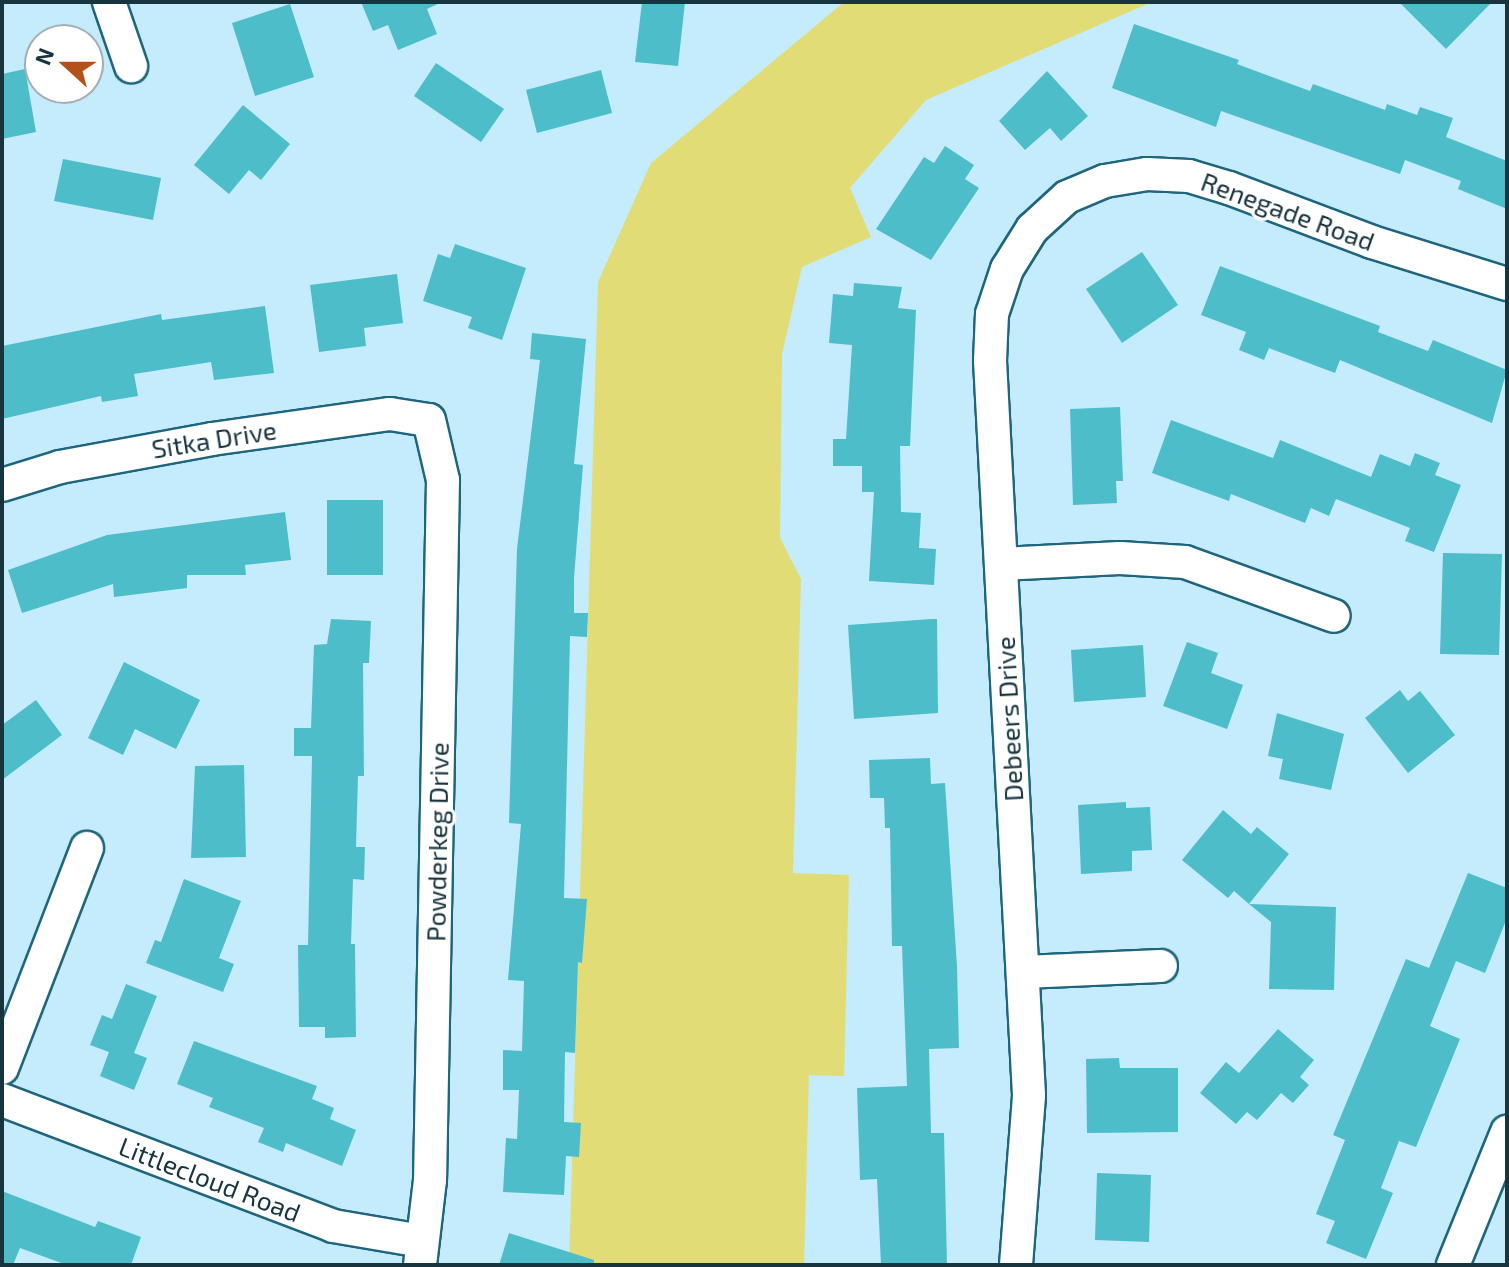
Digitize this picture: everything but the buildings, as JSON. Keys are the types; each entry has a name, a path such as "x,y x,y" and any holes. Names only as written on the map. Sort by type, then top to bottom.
{"street":[{"path":"109,2 131,66"},
{"name":"Renegade Road","path":"1067,197 1105,181 1147,174 1189,176 1507,284"},
{"name":"Debeers Drive","path":"1016,1265 1029,1095 1001,564 992,314 1007,269 1032,229 1067,197"},
{"name":"Sitka Drive","path":"2,485 60,467 212,439 390,414 429,420"},
{"name":"Powderkeg Drive","path":"421,1253 430,1180 443,480 429,420"},
{"path":"1001,564 1120,558 1185,562 1334,616"},
{"path":"2,1068 87,848"},
{"path":"1023,972 1161,966"},
{"name":"Littlecloud Road","path":"2,1100 333,1226 421,1253"},
{"path":"1453,1265 1507,1132"}],"shaded area":[{"path":"844,2 1152,2 926,100 850,188 871,237 802,267 782,354 780,538 801,579 793,873 849,875 844,1076 809,1075 804,1265 569,1265 598,282 651,163"}]}
